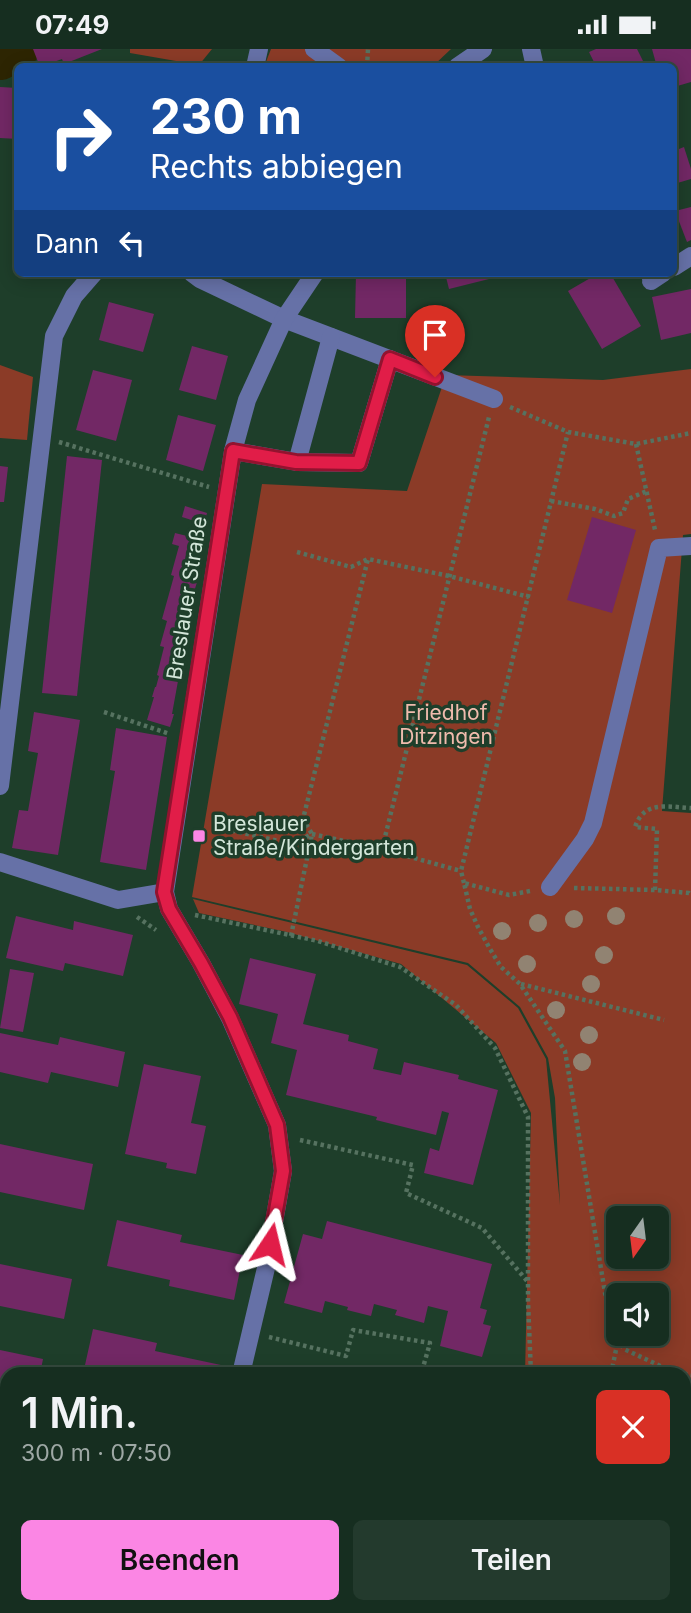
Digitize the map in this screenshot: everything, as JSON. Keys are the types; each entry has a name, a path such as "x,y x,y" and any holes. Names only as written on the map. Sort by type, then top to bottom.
{"street":[{"path":"314,49 334,63"},
{"path":"463,63 483,49"},
{"path":"0,786 54,337 75,296 91,277"},
{"path":"197,277 284,319 494,399"},
{"name":"Breslauer Straße","path":"167,900 233,451 247,400 284,319 312,277"},
{"path":"296,462 331,337"},
{"path":"233,451 296,462 359,463 390,359"},
{"path":"550,887 585,839 593,823 659,548 691,546"},
{"path":"0,862 118,900 167,900 230,1017 277,1125 283,1171 266,1268 243,1367"}],"path":[{"path":"382,849 494,399 568,432 636,444 691,433"},
{"path":"568,432 461,871 470,909 484,938 501,967 520,984 565,1051 606,1299"},
{"path":"42,437 212,488"},
{"path":"636,444 659,548"},
{"path":"551,501 595,509 614,516 622,513 628,499 647,491"},
{"path":"298,552 351,567 368,559 529,597"},
{"path":"291,936 312,834 303,819 368,559"},
{"path":"104,712 171,734"},
{"path":"655,891 657,829 635,827 636,822 643,813 653,807 691,808"},
{"path":"225,829 292,844 312,834 382,849 461,871"},
{"path":"464,883 509,895 550,887 691,895"},
{"path":"167,900 291,936 318,941 400,967 456,1005 495,1048 528,1117 531,1367"},
{"path":"520,984 664,1020"},
{"path":"279,1136 413,1165 407,1193 482,1228 528,1282"},
{"path":"251,1332 346,1356 353,1330 430,1343 423,1367"},
{"path":"612,1367 617,1346"},
{"path":"622,1346 663,1367"}],"green space":[{"path":"130,49 212,49 201,63 130,53"},
{"path":"271,49 451,49 436,63 266,63"},
{"path":"0,365 33,377 27,440 0,438"},
{"name":"Friedhof Ditzingen","path":"691,369 691,534 683,535 662,811 691,813 691,1367 525,1367 531,1113 496,1043 401,964 287,932 199,913 193,899 467,965 518,1008 546,1059 560,1205 555,1098 548,1058 520,1007 468,963 192,897 262,484 407,491 446,375 603,380"}],"building":[{"path":"33,49 102,49 67,63 62,59 51,63 38,63"},
{"path":"596,49 637,49 644,63 592,63 594,62 589,52"},
{"path":"652,49 691,49 691,82 677,86 677,63 656,63"},
{"path":"0,87 14,88 14,139 0,138"},
{"path":"684,147 691,169 691,179 677,183 677,150"},
{"path":"691,207 691,240 687,242 677,216 677,210"},
{"path":"356,277 406,277 406,318 355,318"},
{"path":"446,277 493,277 493,278 449,289"},
{"path":"592,277 612,277 641,326 602,349 568,291"},
{"path":"691,289 691,333 661,340 652,297"},
{"path":"109,302 154,314 143,352 99,340"},
{"path":"192,346 228,356 216,400 179,390"},
{"path":"93,370 132,380 116,441 76,430"},
{"path":"178,415 216,425 203,471 166,460"},
{"path":"67,456 102,460 77,696 42,693"},
{"path":"0,466 8,467 4,502 0,502"},
{"path":"185,506 207,513 204,524 182,517"},
{"path":"592,517 636,530 612,613 567,600"},
{"path":"175,533 203,540 192,581 197,582 183,639 186,640 185,653 170,727 147,720 164,647 160,646 167,621 162,619 179,546 172,544"},
{"path":"34,712 80,720 58,855 12,848 19,810 28,811 38,753 28,751"},
{"path":"116,728 167,737 146,870 100,862 115,771 110,770"},
{"path":"16,916 73,930 74,921 133,935 123,976 65,963 63,971 6,958"},
{"path":"250,958 316,974 303,1024 349,1035 348,1041 378,1049 373,1069 401,1075 404,1062 459,1075 458,1079 498,1090 473,1185 424,1173 430,1148 439,1151 449,1113 442,1111 436,1135 376,1120 377,1117 286,1095 297,1050 271,1043 278,1014 239,1004"},
{"path":"10,969 34,973 23,1032 0,1028"},
{"path":"0,1033 58,1045 60,1037 125,1052 118,1087 51,1072 48,1083 0,1072"},
{"path":"144,1064 201,1076 191,1123 206,1126 196,1174 166,1168 167,1163 125,1154"},
{"path":"0,1144 93,1164 84,1210 0,1192"},
{"path":"117,1220 182,1235 180,1242 243,1255 234,1300 169,1286 170,1280 107,1266"},
{"path":"327,1221 492,1264 480,1308 487,1310 483,1324 491,1326 482,1357 440,1346 448,1311 428,1306 424,1323 395,1315 397,1310 374,1304 371,1316 325,1301 322,1313 284,1303 303,1234 322,1239"},
{"path":"0,1264 72,1279 64,1319 0,1306"},
{"path":"93,1329 157,1343 155,1351 221,1365 221,1367 85,1367"},
{"path":"0,1350 43,1359 41,1367 0,1367"}],"waterway":[{"path":"0,58 17,49"}],"place":[{"name":"Breslauer Straße/Kindergarten","path":"199,836"}],"route":[{"path":"270,1244 283,1171 277,1125 230,1017 169,909 164,892 233,451 296,462 359,463 390,359 435,377"}]}
